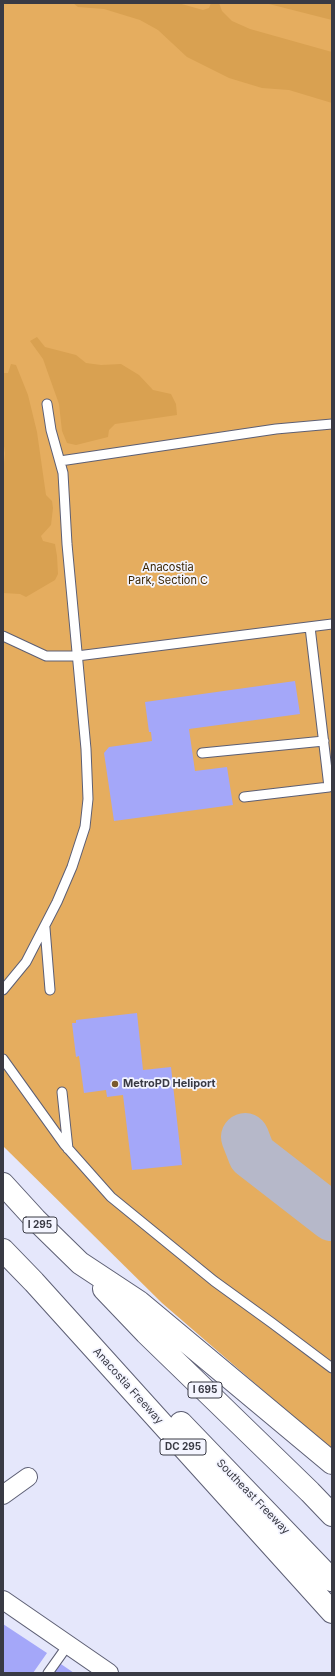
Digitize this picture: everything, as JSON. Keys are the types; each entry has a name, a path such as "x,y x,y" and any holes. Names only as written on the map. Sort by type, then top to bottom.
{"highway":[{"name":"I 295","path":"3,1184 35,1219 80,1264"},
{"name":"Anacostia Freeway","path":"3,1250 34,1282 332,1612"},
{"path":"80,1264 139,1302 332,1463"},
{"name":"I 695","path":"80,1264 146,1333 305,1486 332,1515"},
{"name":"Southeast Freeway","path":"34,1282 104,1344 332,1580"}],"street":[{"path":"3,1495 28,1476"},
{"path":"3,1600 109,1673"}],"lane":[{"path":"3,990 26,962 45,928 72,867 85,827 87,813 88,796 86,749 67,544 63,473 47,404"},
{"path":"60,461 276,429 332,424"},
{"path":"3,636 46,656 77,656 332,624"},
{"path":"244,797 330,787 310,627"},
{"path":"202,753 324,741"},
{"path":"45,928 50,990"},
{"path":"3,1059 35,1106 68,1149 111,1196 214,1281 332,1368"},
{"path":"62,1092 68,1149"},
{"path":"48,1673 68,1645"}],"green space":[{"name":"Anacostia Park, Section C","path":"3,3 332,3 332,1450 162,1303 3,1146"}],"shaded area":[{"path":"73,3 178,3 203,10 209,8 211,3 219,3 222,11 232,21 250,29 332,52 332,103 289,90 262,88 229,78 187,57 158,30 140,20 104,9 78,7"},
{"path":"268,3 332,3 332,20 269,4"},
{"path":"37,337 45,347 76,355 86,363 101,365 121,364 139,375 153,390 171,394 176,404 177,415 115,424 109,430 108,437 76,445 67,443 62,431 59,404 43,359 30,341"},
{"path":"11,364 16,365 28,395 37,432 46,495 52,501 53,508 51,525 41,536 43,541 55,544 57,556 58,574 55,580 26,597 20,594 3,593 3,475 5,453 3,439 3,373 8,373"}],"building":[{"path":"295,681 300,714 189,729 195,771 227,767 233,805 114,821 104,753 109,747 152,741 151,732 149,732 145,702"},
{"path":"137,1013 143,1070 171,1067 182,1165 132,1170 123,1095 107,1097 106,1090 84,1093 79,1056 76,1057 72,1023 76,1023 76,1020"},
{"path":"3,1624 47,1653 33,1673 3,1673"},
{"path":"58,1662 74,1673 50,1673"}],"taxiway":[{"path":"245,1137 252,1155 332,1217"}],"place":[{"name":"MetroPD Heliport","path":"115,1084"}]}
